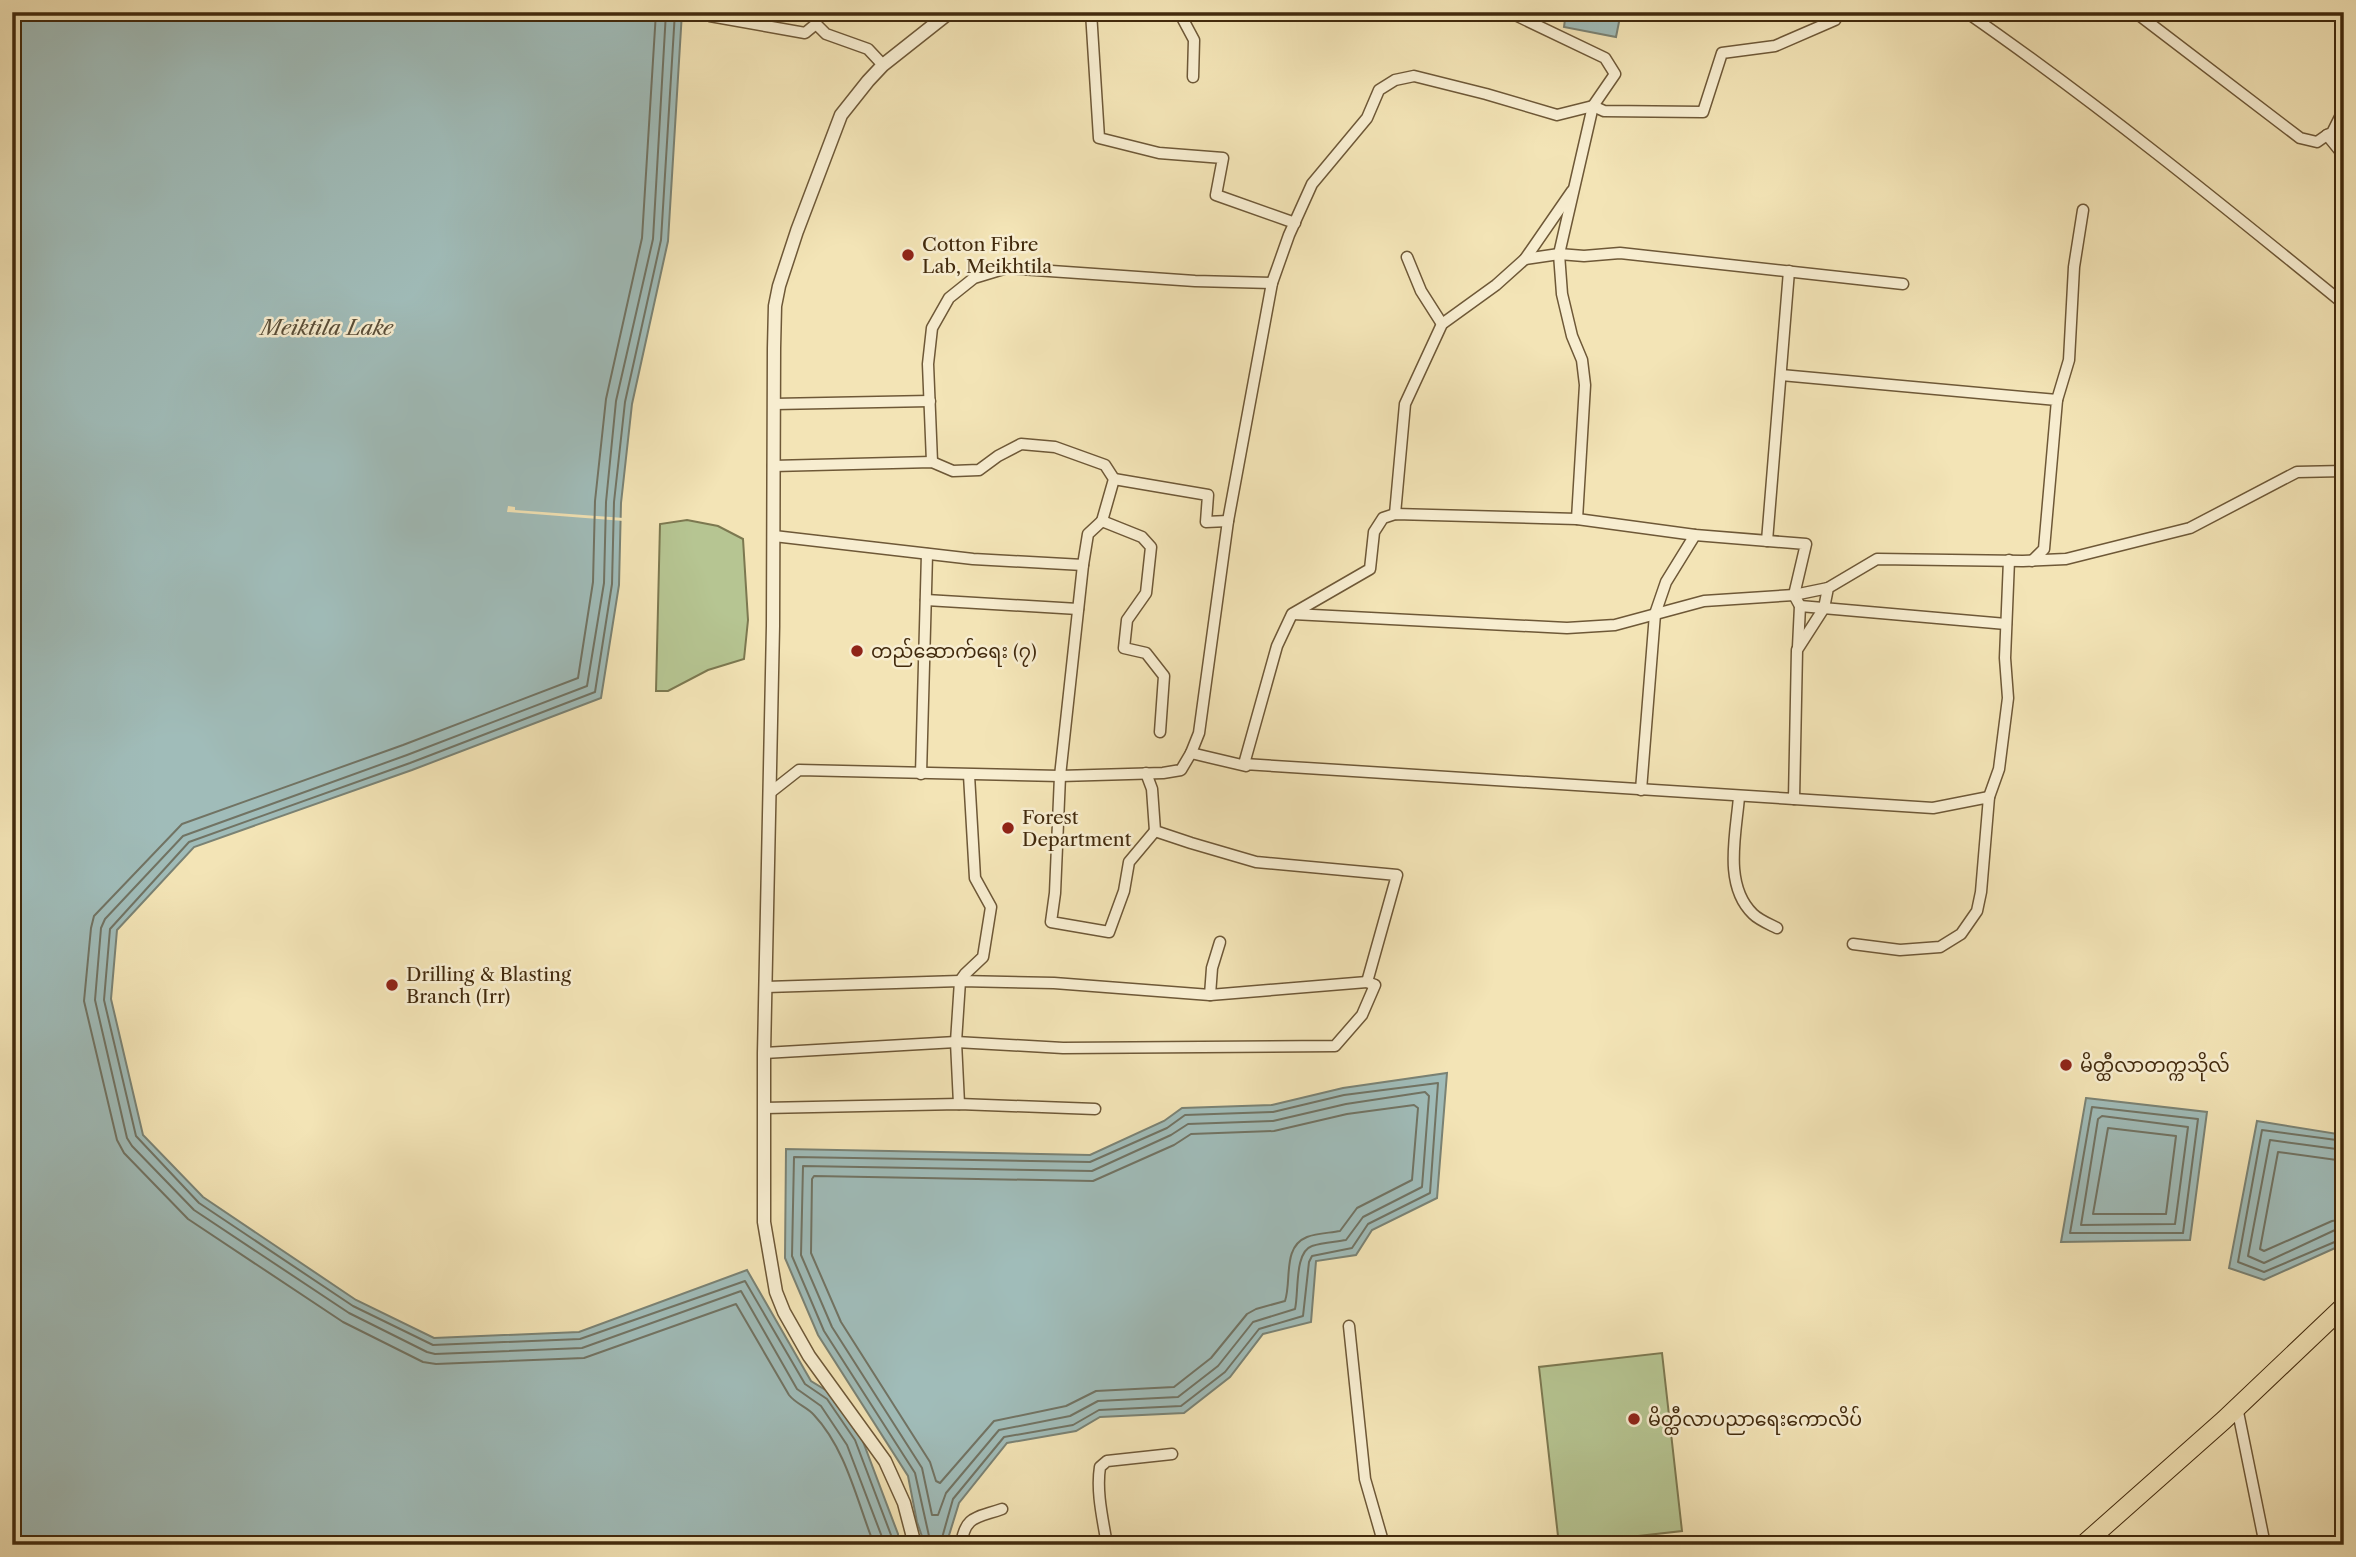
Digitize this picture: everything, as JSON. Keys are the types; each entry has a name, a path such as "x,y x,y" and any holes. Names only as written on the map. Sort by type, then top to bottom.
{"highway":[{"path":"2083,1545 2237,1407 2344,1306"}],"street":[{"path":"915,1545 904,1503 885,1461 808,1356 776,1292 764,1222 775,306 787,261 841,115 883,65 950,12"},
{"path":"1091,12 1099,138 1159,153 1223,159 1216,195 1295,223"},
{"path":"1179,12 1194,40 1193,77"},
{"path":"1509,12 1605,58 1615,74 1593,106 1559,254 1562,294 1572,336 1582,360 1585,385 1577,519"},
{"path":"771,792 799,770 1060,776 1181,770 1199,733 1227,521 1272,283 1311,184 1367,118 1378,90 1395,80 1415,76 1557,115 1593,106 1604,111 1703,112 1722,53 1775,46 1835,20 1840,12"},
{"path":"1966,12 2196,184 2344,304"},
{"path":"2135,12 2301,138 2317,142 2332,133 2344,109"},
{"path":"710,16 805,33 816,18 826,34 868,49 883,65"},
{"path":"2327,135 2344,156"},
{"path":"1395,514 1405,404 1443,324 1496,285 1525,259 1575,186"},
{"path":"2032,561 2044,549 2057,400 2069,360 2074,267 2083,210"},
{"path":"1525,259 1559,254 1584,256 1620,253 1903,284"},
{"path":"1407,257 1421,291 1443,324"},
{"path":"932,462 928,365 932,328 949,298 974,278 1007,268 1195,281 1272,283"},
{"path":"1767,541 1788,271"},
{"path":"1781,375 2057,400"},
{"path":"774,404 930,401"},
{"path":"773,466 932,462 953,471 979,470 1021,444 1055,447 1105,465 1114,479 1208,495 1206,522 1227,521"},
{"path":"1292,614 1567,628 1615,625 1704,601 1794,595 1828,587 1877,559 2066,559 2190,528 2297,472 2344,471"},
{"path":"1114,479 1102,521 1088,534 1083,565 1060,776 1051,922 1109,932 1124,891 1129,862 1155,831 1152,789 1146,773"},
{"path":"1191,753 1246,766 1244,764 1277,646 1292,614 1370,569 1374,532 1383,518 1395,514 1577,519 1695,535 1806,544 1794,595 1801,606 1797,650 1794,799"},
{"path":"1102,521 1142,537 1152,547 1146,593 1127,620 1124,648 1146,653 1164,676 1160,732"},
{"path":"1641,790 1656,614 1666,582 1695,535"},
{"path":"774,536 927,554 1083,565"},
{"path":"921,774 927,554"},
{"path":"1853,944 1900,950 1940,947 1961,934 1977,912 1989,797 1999,769 2008,698 2005,658 2008,560"},
{"path":"1797,650 1824,608 1828,587"},
{"path":"926,600 1078,609"},
{"path":"1801,606 2006,624"},
{"path":"1244,764 1933,808 1989,797"},
{"path":"959,1104 957,1042 960,981 983,957 991,907 975,877 969,775"},
{"path":"1739,797 1734,876 1742,898 1753,915 1777,928"},
{"path":"1155,831 1256,862 1398,875 1367,982"},
{"path":"1210,995 1212,968 1220,942"},
{"path":"764,1053 957,1042 1063,1048 1335,1046 1362,1015 1375,985 1367,982 1210,995 1054,983 960,981 766,987"},
{"path":"764,1108 959,1104 1095,1109"},
{"path":"1349,1326 1365,1479 1384,1545"},
{"path":"2237,1407 2265,1545"},
{"path":"1107,1545 1100,1502 1100,1467 1107,1461 1172,1454"},
{"path":"961,1545 965,1525 970,1520 1002,1509"}],"green space":[{"path":"687,520 718,526 743,539 748,620 744,659 708,670 668,691 656,691 660,524"},
{"path":"1662,1353 1682,1531 1559,1545 1539,1367"}],"water":[{"name":"Meiktila Lake","path":"12,12 682,12 668,241 632,404 621,503 619,585 601,698 412,770 194,847 117,930 111,999 143,1135 203,1197 356,1300 434,1338 579,1332 747,1270 811,1381 832,1394 862,1439 898,1534 898,1545 12,1545"},
{"path":"1566,12 1621,12 1616,37 1564,27"},
{"path":"1447,1073 1437,1198 1372,1230 1356,1255 1316,1261 1311,1322 1263,1334 1230,1377 1184,1413 1100,1417 1076,1431 1007,1443 959,1503 946,1545 925,1545 917,1522 908,1476 818,1335 785,1258 786,1149 1090,1155 1164,1121 1182,1108 1272,1105 1343,1088"},
{"path":"2086,1098 2207,1112 2190,1240 2061,1242"},
{"path":"2257,1121 2344,1135 2344,1244 2264,1280 2229,1268"}],"pier":[{"path":"508,506 515,507 515,510 624,518 624,521 507,512"}],"place":[{"name":"Cotton Fibre Lab, Meikhtila","path":"908,255"},
{"name":"တည်ဆောက်ရေး (၇)","path":"857,651"},
{"name":"Forest Department","path":"1008,828"},
{"name":"Drilling & Blasting Branch (Irr)","path":"392,985"},
{"name":"မိတ္ထီလာတက္ကသိုလ်","path":"2066,1065"},
{"name":"မိတ္ထီလာပညာရေးကောလိပ်","path":"1634,1419"}]}
